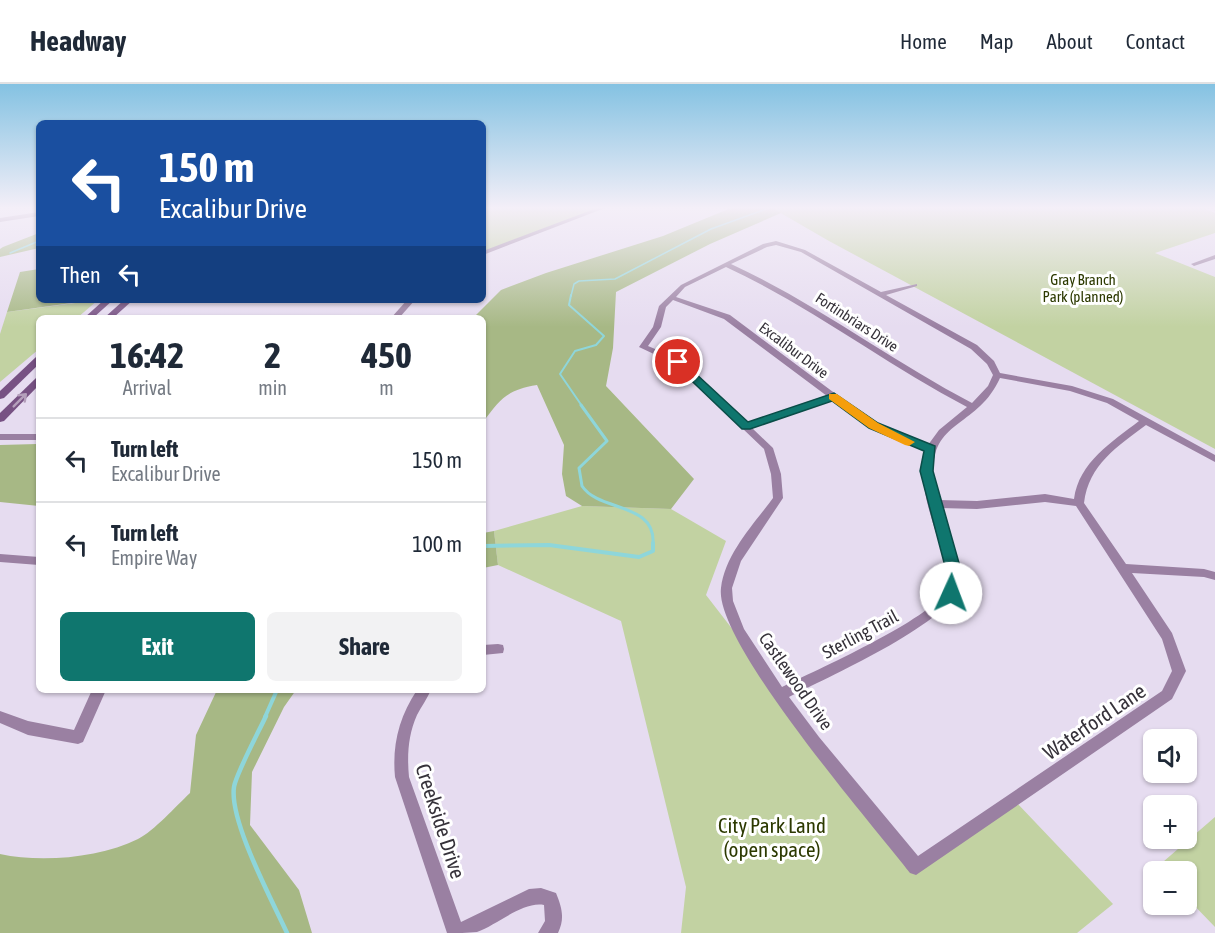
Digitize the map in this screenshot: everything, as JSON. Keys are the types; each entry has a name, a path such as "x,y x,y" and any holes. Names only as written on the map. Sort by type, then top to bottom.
{"main road":[{"path":"92,315 106,303"},
{"path":"112,315 126,303"},
{"path":"0,396 36,362"},
{"path":"0,419 36,383"}],"street":[{"path":"671,297 683,286 725,264 765,248"},
{"path":"792,248 804,251 974,347 991,363 997,375 993,388 945,431 930,449"},
{"path":"1194,264 1213,259"},
{"name":"Fortinbriars Drive","path":"725,264 776,286 923,380 974,407"},
{"path":"881,294 915,285"},
{"name":"Castlewood Drive","path":"671,297 663,306 657,327 643,347 678,362 768,448 777,474 778,498 746,543 731,571 726,600 743,639 779,695 916,867"},
{"name":"Excalibur Drive","path":"671,297 727,317 873,426 930,449"},
{"path":"398,315 408,303"},
{"path":"997,375 1090,393 1146,420 1215,459"},
{"path":"746,427 834,396"},
{"path":"934,504 977,505 1045,498 1079,503 1079,488 1094,463 1146,420"},
{"path":"0,437 36,437"},
{"name":"Sterling Trail","path":"779,695 930,616 951,593 953,570 926,471 930,449"},
{"name":"Waterford Lane","path":"916,867 1167,695 1179,671 1168,637 1079,503"},
{"path":"0,558 36,561"},
{"path":"1122,568 1204,573 1215,576"},
{"path":"486,650 498,648"},
{"path":"0,717 28,728 78,736 98,693"},
{"name":"Creekside Drive","path":"422,693 407,719 401,737 399,760 402,777 456,933"},
{"path":"456,933 529,897 541,896 550,899 556,911 553,926 547,933"}],"green space":[{"path":"2,248 36,248 0,257"},
{"path":"486,248 498,248 487,252"},
{"path":"626,248 703,248 616,292 613,348 606,386 694,479 671,509 582,506 566,496 562,474 564,445 537,385 506,396 486,418 486,315 476,315 501,290"},
{"name":"Gray Branch Park (planned)","path":"841,248 1171,248 1155,253 1215,277 1215,449"},
{"path":"36,269 36,303 72,303 7,312 20,272"},
{"path":"75,303 94,303 80,315 36,315 36,352 0,382 0,334 7,312"},
{"path":"36,444 36,506 0,502 0,445"},
{"name":"City Park Land (open space)","path":"582,506 671,509 726,541 706,595 916,867 1014,800 1113,904 1077,933 681,933 686,887 621,621 498,565 494,531"},
{"path":"494,531 498,565 486,567 486,532"},
{"path":"216,693 294,693 284,707 252,772 250,825 299,890 312,933 0,933 0,854 34,858 70,857 106,851 138,839 165,818 190,793 196,735"},
{"path":"1215,817 1215,927 1197,908 1197,861 1164,861 1178,849 1197,849 1197,833"}],"waterway":[{"path":"10,253 23,248"},
{"path":"571,296 574,284 579,281 615,279 675,248"},
{"path":"571,295 569,305 604,336 596,345 575,351 560,374 582,406"},
{"path":"581,405 607,441 579,468 582,486 590,494 636,514 646,521 652,531 653,544"},
{"path":"486,546 549,545 639,557 653,551 653,544"},
{"path":"265,717 276,693"},
{"path":"266,716 236,781 234,802 238,820 253,860 287,933"}],"slow traffic":[{"path":"833,397 873,426 909,442"}],"route":[{"path":"678,362 746,427 834,396 873,426 930,449 926,471 953,570 951,593"}]}
